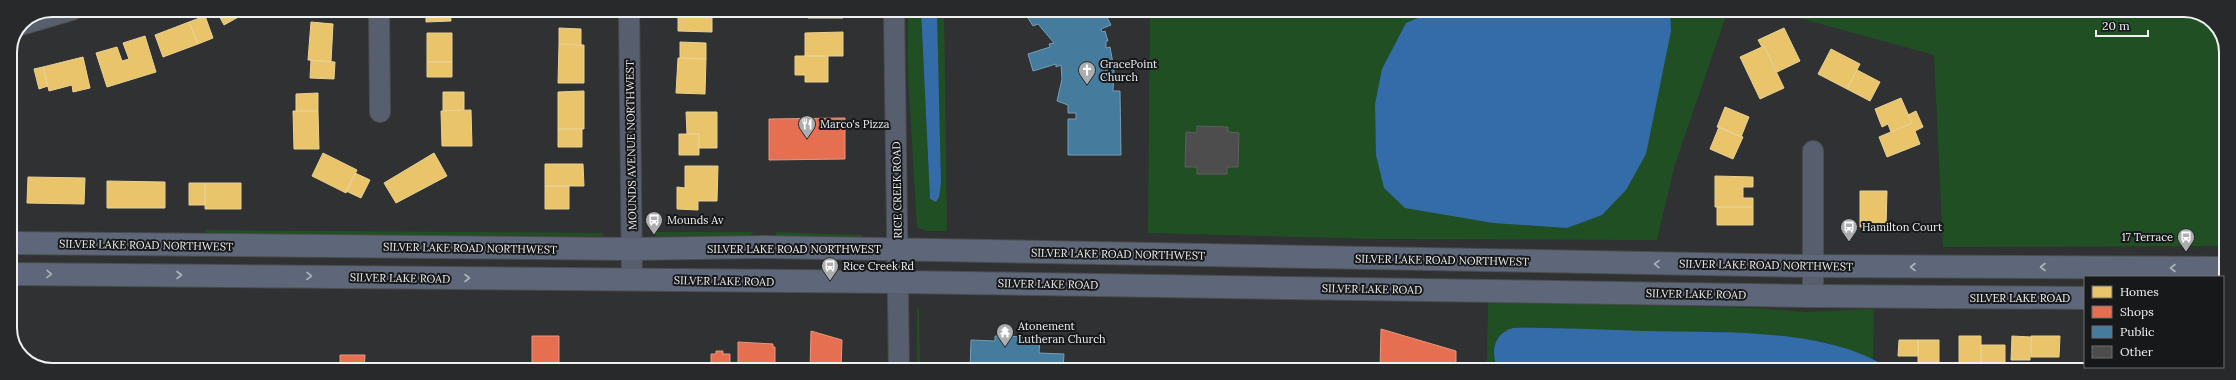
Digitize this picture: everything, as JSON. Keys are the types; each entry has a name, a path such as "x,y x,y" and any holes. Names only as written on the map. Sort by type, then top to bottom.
{"main road":[{"name":"SILVER LAKE ROAD NORTHWEST","path":"17,244 632,249 764,247 2199,272 2219,269"},
{"name":"SILVER LAKE ROAD","path":"17,274 898,282 1813,296 2084,298"}],"street":[{"path":"380,17 380,112"},
{"name":"MOUNDS AVENUE NORTHWEST","path":"629,17 632,280"},
{"name":"RICE CREEK ROAD","path":"894,17 899,363"},
{"path":"1812,150 1813,296"}],"green space":[{"path":"908,17 921,17 930,199 936,202 941,183 937,17 944,17 947,231 925,231 924,229 917,228 908,76"},
{"path":"1150,17 1726,17 1675,164 1657,240 1377,239 1148,233"},
{"path":"1796,17 2189,17 2204,23 2213,32 2219,49 2219,246 1943,247 1934,55"},
{"path":"204,230 602,233 603,236 209,234"},
{"path":"655,232 754,232 749,236 654,236"},
{"path":"775,232 862,235 862,237 777,236"},
{"path":"1488,302 1754,308 1806,312 1874,309 1873,359 1824,342 1760,335 1513,328 1495,363 1487,362"},
{"path":"917,308 919,309 920,363 917,363"}],"water":[{"path":"921,17 937,17 941,183 939,197 936,202 930,199"},
{"path":"1420,17 1670,17 1671,31 1646,154 1626,190 1602,215 1567,228 1493,223 1405,208 1384,188 1376,155 1375,104 1382,69 1406,23"},
{"path":"1513,328 1546,328 1769,335 1802,339 1832,345 1861,354 1879,363 1496,363 1494,357 1495,344 1501,334"}],"building: Homes":[{"path":"205,17 213,38 198,44 189,22"},
{"path":"220,17 238,17 224,25"},
{"path":"426,17 451,17 451,21 426,22"},
{"path":"678,17 712,17 712,32 678,31"},
{"path":"808,17 843,17 843,18"},
{"path":"189,22 198,44 163,57 155,35"},
{"path":"311,22 333,24 331,62 308,60"},
{"path":"559,28 581,29 581,45 559,44"},
{"path":"1784,28 1800,61 1777,72 1764,46 1762,47 1758,40"},
{"path":"843,32 843,56 805,56 805,33"},
{"path":"427,33 452,33 452,62 427,62"},
{"path":"145,36 156,72 107,87 96,53 117,47 122,61 129,59 123,43"},
{"path":"680,42 706,43 706,59 680,58"},
{"path":"559,44 584,45 584,83 558,83"},
{"path":"1764,46 1784,88 1760,99 1740,57"},
{"path":"1831,49 1860,64 1847,89 1818,74"},
{"path":"795,56 828,56 828,82 805,82 805,75 795,75"},
{"path":"83,57 90,88 73,92 72,85 49,91 43,67"},
{"path":"678,58 706,59 705,94 676,93"},
{"path":"311,60 335,62 334,79 310,78"},
{"path":"427,62 452,62 452,77 427,77"},
{"path":"43,67 48,86 39,89 34,69"},
{"path":"1857,70 1880,82 1870,101 1847,89"},
{"path":"584,91 584,129 558,129 558,92"},
{"path":"443,92 464,92 464,110 443,111"},
{"path":"318,93 318,111 296,111 296,94"},
{"path":"1901,98 1912,123 1891,132 1888,124 1882,127 1875,109"},
{"path":"1725,107 1749,117 1741,137 1717,127"},
{"path":"471,110 472,146 442,146 441,111"},
{"path":"293,111 318,111 319,149 294,149"},
{"path":"1916,111 1923,127 1915,131 1920,144 1887,157 1879,137 1912,123 1908,115"},
{"path":"686,112 717,112 717,148 699,148 699,134 687,134"},
{"path":"1719,127 1743,137 1733,159 1710,149"},
{"path":"558,129 582,129 582,147 558,147"},
{"path":"679,134 699,134 699,155 679,155"},
{"path":"323,153 357,170 346,193 312,176"},
{"path":"434,153 447,176 396,203 384,183"},
{"path":"545,164 583,164 584,186 545,186"},
{"path":"685,166 718,166 717,201 698,201 698,210 677,209 677,187 685,188"},
{"path":"355,173 370,180 361,198 346,191"},
{"path":"1715,176 1753,177 1753,187 1743,187 1743,198 1753,198 1753,207 1715,207"},
{"path":"28,177 85,178 84,204 27,203"},
{"path":"107,181 165,182 165,208 107,208"},
{"path":"189,183 205,183 205,205 189,205"},
{"path":"205,183 241,183 241,209 205,209"},
{"path":"545,186 569,186 569,209 545,209"},
{"path":"1860,191 1887,191 1886,227 1860,227"},
{"path":"1717,207 1753,207 1753,225 1717,225"},
{"path":"1959,336 1981,336 1981,363 1959,363"},
{"path":"2012,336 2031,337 2030,360 2011,360"},
{"path":"2031,336 2060,336 2059,357 2031,357"},
{"path":"1899,340 1918,340 1918,356 1898,356"},
{"path":"1918,340 1939,340 1939,363 1918,363"},
{"path":"1981,345 2005,345 2005,363 1981,363"}],"building: Shops":[{"name":"Marco's Pizza","path":"845,118 845,159 769,160 769,119"},
{"path":"1381,329 1456,351 1456,363 1380,363"},
{"path":"811,331 842,340 841,363 810,363"},
{"path":"532,336 559,336 559,363 532,363"},
{"path":"738,342 773,344 773,347 775,347 775,363 738,363"},
{"path":"716,351 723,351 723,354 730,354 730,363 711,363 711,354 716,354"},
{"path":"340,355 365,355 364,363 340,363"}],"building: Public":[{"name":"GracePoint Church","path":"1027,17 1107,17 1111,25 1101,29 1102,32 1105,31 1108,41 1106,41 1106,48 1110,47 1114,69 1113,91 1120,91 1121,155 1068,155 1068,119 1076,119 1076,113 1068,113 1068,105 1057,101 1062,79 1061,65 1056,67 1056,64 1033,71 1028,54 1050,47 1049,44 1054,43 1038,24 1033,26"},
{"name":"Atonement Lutheran Church","path":"995,336 1040,337 1039,353 1064,354 1063,363 970,363 971,340 995,341"}],"building: Other":[{"path":"1197,126 1228,127 1228,132 1239,133 1238,167 1227,167 1227,174 1197,174 1197,167 1185,167 1186,132 1197,133"}],"place":[{"name":"GracePoint Church","path":"1087,85"},
{"name":"Marco's Pizza","path":"807,139"},
{"name":"Mounds Av","path":"654,235"},
{"name":"Hamilton Court","path":"1849,242"},
{"name":"17 Terrace","path":"2186,252"},
{"name":"Rice Creek Rd","path":"830,281"},
{"name":"Atonement Lutheran Church","path":"1005,347"}]}
